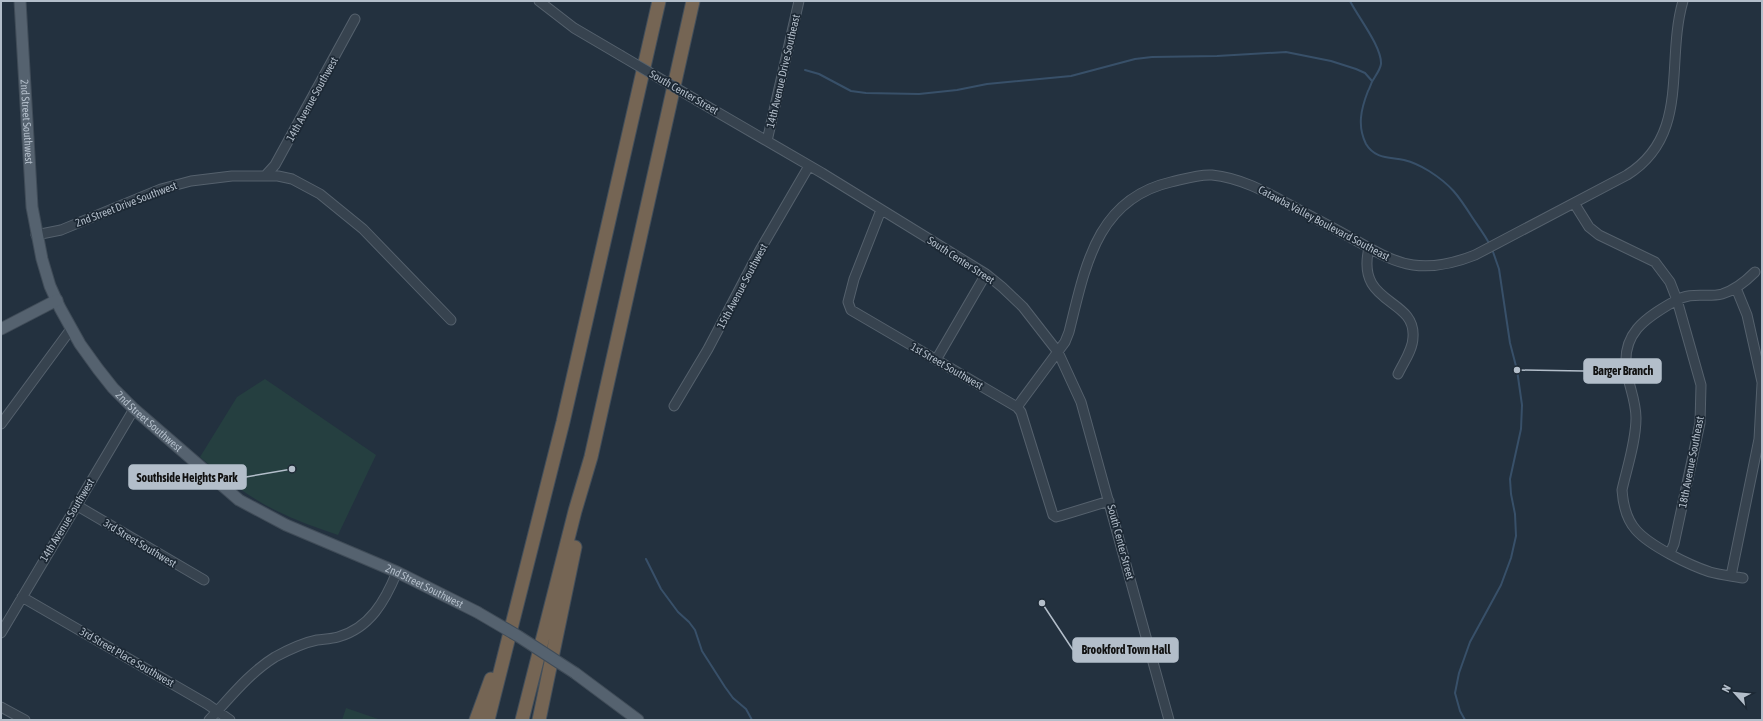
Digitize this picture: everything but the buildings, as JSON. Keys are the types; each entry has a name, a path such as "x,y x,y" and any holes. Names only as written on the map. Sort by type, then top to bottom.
{"highway":[{"path":"488,720 563,422 659,1"},
{"path":"522,720 604,399 693,1"},
{"path":"539,720 574,551 584,482"},
{"path":"476,720 516,609"}],"main road":[{"name":"2nd Street Southwest","path":"20,1 32,207 36,235 42,259 56,300 71,329 98,370 113,388 134,409 239,500 286,525 397,572 477,612 518,636 575,673 638,720"},
{"path":"1,330 56,300"}],"street":[{"name":"South Center Street","path":"539,1 574,28 767,140 958,256 986,274 1023,307 1058,352 1081,402 1169,720"},
{"name":"14th Avenue Drive Southeast","path":"767,140 799,1"},
{"name":"Catawba Valley Boulevard Southeast","path":"1017,407 1058,352 1069,332 1087,262 1100,233 1112,217 1130,200 1146,190 1163,184 1212,175 1239,181 1266,192 1369,248 1398,261 1412,265 1448,264 1475,255 1636,169 1652,154 1658,145 1667,124 1670,111 1676,36 1683,1"},
{"name":"14th Avenue Southwest","path":"266,176 275,164 355,19"},
{"name":"15th Avenue Southwest","path":"674,406 708,349 760,250 809,166"},
{"name":"2nd Street Drive Southwest","path":"36,235 61,230 171,186 212,177 266,176 292,179 312,189 333,204 373,239 450,320"},
{"name":"18th Avenue Southeast","path":"1574,203 1589,227 1599,235 1655,262 1670,282 1677,300 1701,385 1700,423 1674,544 1670,553"},
{"name":"1st Street Southwest","path":"881,210 862,258 848,302 851,310 1017,407"},
{"path":"1369,248 1366,269 1372,284 1381,294 1406,315 1413,330 1411,348 1398,374"},
{"path":"1744,578 1710,571 1670,553 1653,544 1635,530 1628,519 1622,501 1622,490 1636,420 1634,398 1627,374 1626,362 1630,342 1640,324 1649,316 1677,300 1694,294 1722,294 1736,288 1755,272"},
{"path":"936,360 986,274"},
{"path":"1731,576 1759,439 1762,383 1747,315 1736,288"},
{"path":"1,424 71,329"},
{"path":"1017,407 1021,412 1053,515 1060,516 1109,501"},
{"name":"14th Avenue Southwest","path":"1,632 134,409"},
{"name":"3rd Street Southwest","path":"76,505 204,580"},
{"path":"209,720 255,673 274,658 302,644 338,637 360,626 375,614 382,605 397,572"},
{"name":"3rd Street Place Southwest","path":"22,597 218,711 230,720"},
{"path":"1,707 25,720"}],"green space":[{"path":"265,379 376,455 338,535 314,527 265,505 217,472 200,457 237,397"},
{"path":"346,708 381,720 342,720"}],"waterway":[{"path":"1350,1 1378,49 1381,64 1372,81 1363,104 1361,124 1363,137 1366,144 1378,155 1413,163 1423,167 1443,181 1458,196 1490,245"},
{"path":"805,70 819,74 851,91 866,93 919,94 957,90 987,84 1071,76 1135,59 1152,57 1217,56 1286,52 1331,61 1356,69 1365,73 1372,81"},
{"path":"1465,720 1460,711 1455,693 1459,673 1470,642 1501,585 1511,558 1516,536 1515,514 1510,479 1521,429 1522,405 1517,370 1510,343 1499,269 1492,249"},
{"path":"646,559 661,589 678,612 695,630 702,651 725,687 733,698 746,709 752,720"}],"place":[{"name":"Barger Branch","path":"1517,370"},
{"name":"Southside Heights Park","path":"292,469"},
{"name":"Brookford Town Hall","path":"1042,603"}]}
